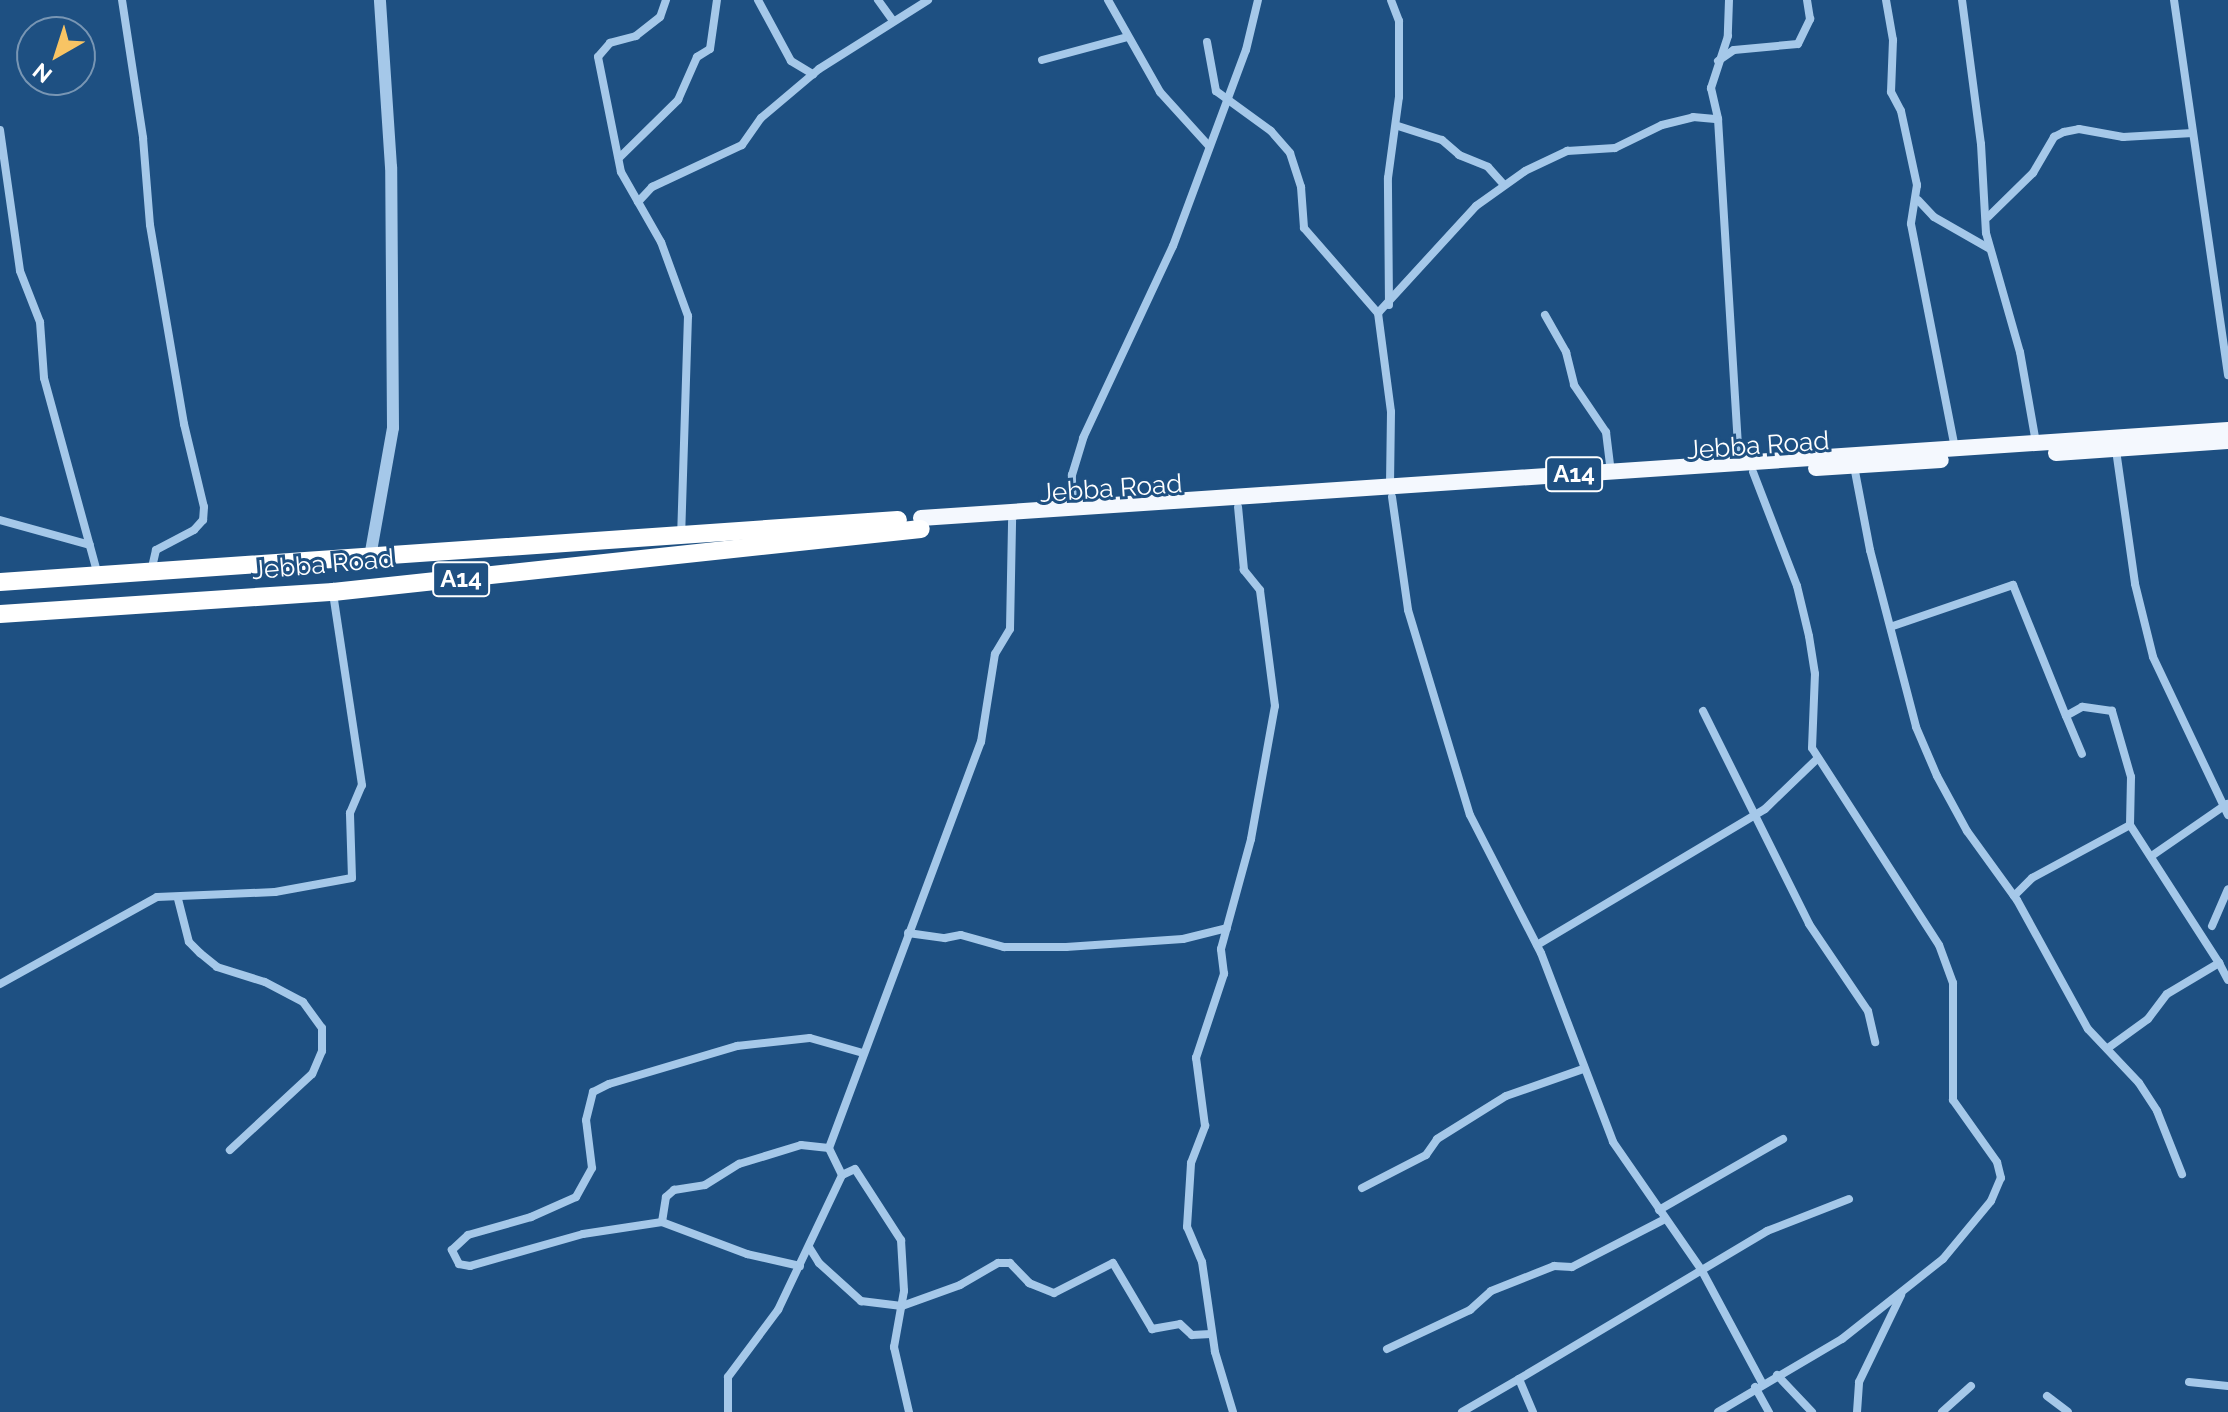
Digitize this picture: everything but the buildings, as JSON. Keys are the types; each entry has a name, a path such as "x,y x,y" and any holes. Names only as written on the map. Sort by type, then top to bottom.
{"highway":[{"name":"Jebba Road","path":"0,614 333,592 1073,509 1746,468 1955,448 2228,430"},
{"name":"Jebba Road","path":"0,582 681,534 1012,521 1238,507 1611,471 1854,466 2228,441"}],"street":[{"path":"122,0 150,225 184,424 204,507 203,520 194,530 156,550 151,572"},
{"path":"370,557 393,428 391,167 380,0"},
{"path":"666,0 660,17 636,36 610,43 598,57 619,158 638,202 661,242 688,316 681,534"},
{"path":"619,158 678,100 697,57 710,49 717,0"},
{"path":"758,0 791,61 813,74"},
{"path":"878,0 893,21"},
{"path":"638,202 652,187 742,145 761,118 813,74 928,0"},
{"path":"1108,0 1160,92 1209,146"},
{"path":"1073,509 1072,475 1083,438 1173,246 1246,50 1258,0"},
{"path":"1389,305 1388,178 1398,126 1399,21 1391,0"},
{"path":"1718,1412 1759,1385 1842,1339 1943,1259 1991,1201 2001,1178 1997,1162 1953,1100 1953,983 1939,945 1817,759 1811,738 1815,674 1797,586 1746,468 1718,119 1711,88 1728,36 1729,0"},
{"path":"1718,61 1734,50 1798,44 1810,19 1807,0"},
{"path":"1886,0 1893,40 1891,92 1901,111 1918,200 1911,224 1955,448"},
{"path":"1962,0 1990,249 2020,352 2036,443"},
{"path":"2174,0 2228,375"},
{"path":"1042,60 1128,37"},
{"path":"1207,42 1213,84 1226,101 1271,131 1290,153 1301,187 1304,228 1378,313 1391,412 1391,492 1408,610 1470,815 1537,945 1613,1142 1701,1269 1759,1385 1769,1412"},
{"path":"1378,313 1389,305 1451,230 1504,185 1567,151 1615,148 1662,125 1693,117 1718,119"},
{"path":"1398,126 1442,140 1459,155 1488,167 1504,185"},
{"path":"1987,217 2033,173 2054,137 2064,132 2079,129 2123,137 2193,133"},
{"path":"0,130 20,271 40,322 44,378 98,576"},
{"path":"1918,200 1934,217 1990,249"},
{"path":"1545,315 1566,352 1574,385 1606,432 1611,471"},
{"path":"2116,450 2135,584 2153,657 2163,686 2191,733 2226,804 2228,815"},
{"path":"1854,466 1870,550 1893,626 1916,727 1937,776 1967,831 2014,896 2088,1029 2108,1048 2157,1111 2182,1174"},
{"path":"1232,1412 1211,1334 1202,1262 1187,1227 1191,1163 1205,1126 1196,1058 1224,974 1221,949 1251,839 1275,706 1260,590 1244,570 1238,507"},
{"path":"0,520 90,545"},
{"path":"842,1175 829,1148 981,742 995,654 1010,629 1012,521"},
{"path":"1893,626 2013,585 2082,754"},
{"path":"0,984 157,897 178,899 338,884 352,878 350,813 362,785 333,592"},
{"path":"2066,716 2082,707 2112,711 2131,777 2130,825 2153,855 2228,980"},
{"path":"1703,711 1757,814 1809,924 1868,1011 1875,1042"},
{"path":"1537,945 1757,814 1817,759"},
{"path":"2153,855 2226,804"},
{"path":"2014,896 2032,878 2130,825"},
{"path":"2212,926 2228,889"},
{"path":"178,899 189,942 200,953 217,967 265,982 303,1002 322,1028 322,1051 312,1074 230,1150"},
{"path":"908,933 945,938 961,935 1004,947 1066,947 1183,939 1227,928"},
{"path":"2108,1048 2148,1019 2167,994 2219,963"},
{"path":"800,1266 759,1258 662,1222 583,1234 470,1266 459,1264 452,1250 468,1235 531,1217 576,1197 592,1168 586,1130 593,1092 609,1084 737,1046 810,1038 863,1053"},
{"path":"1362,1188 1426,1155 1437,1139 1506,1096 1583,1069"},
{"path":"1659,1210 1783,1139"},
{"path":"662,1222 666,1197 674,1190 705,1185 739,1164 801,1145 829,1148"},
{"path":"728,1412 728,1377 778,1310 842,1175 855,1169 901,1240 902,1306 894,1347 909,1412"},
{"path":"1462,1412 1767,1231 1849,1199"},
{"path":"1387,1349 1470,1310 1491,1291 1554,1266 1572,1267 1665,1219"},
{"path":"809,1247 819,1263 861,1301 902,1306 960,1285 998,1263 1010,1263 1029,1283 1054,1293 1113,1263 1152,1329 1180,1324 1192,1335 1211,1334"},
{"path":"1857,1412 1859,1382 1902,1292"},
{"path":"1777,1375 1812,1412"},
{"path":"1519,1379 1533,1412"},
{"path":"2189,1382 2228,1386"},
{"path":"1942,1412 1971,1386"},
{"path":"2047,1396 2068,1412"}]}
